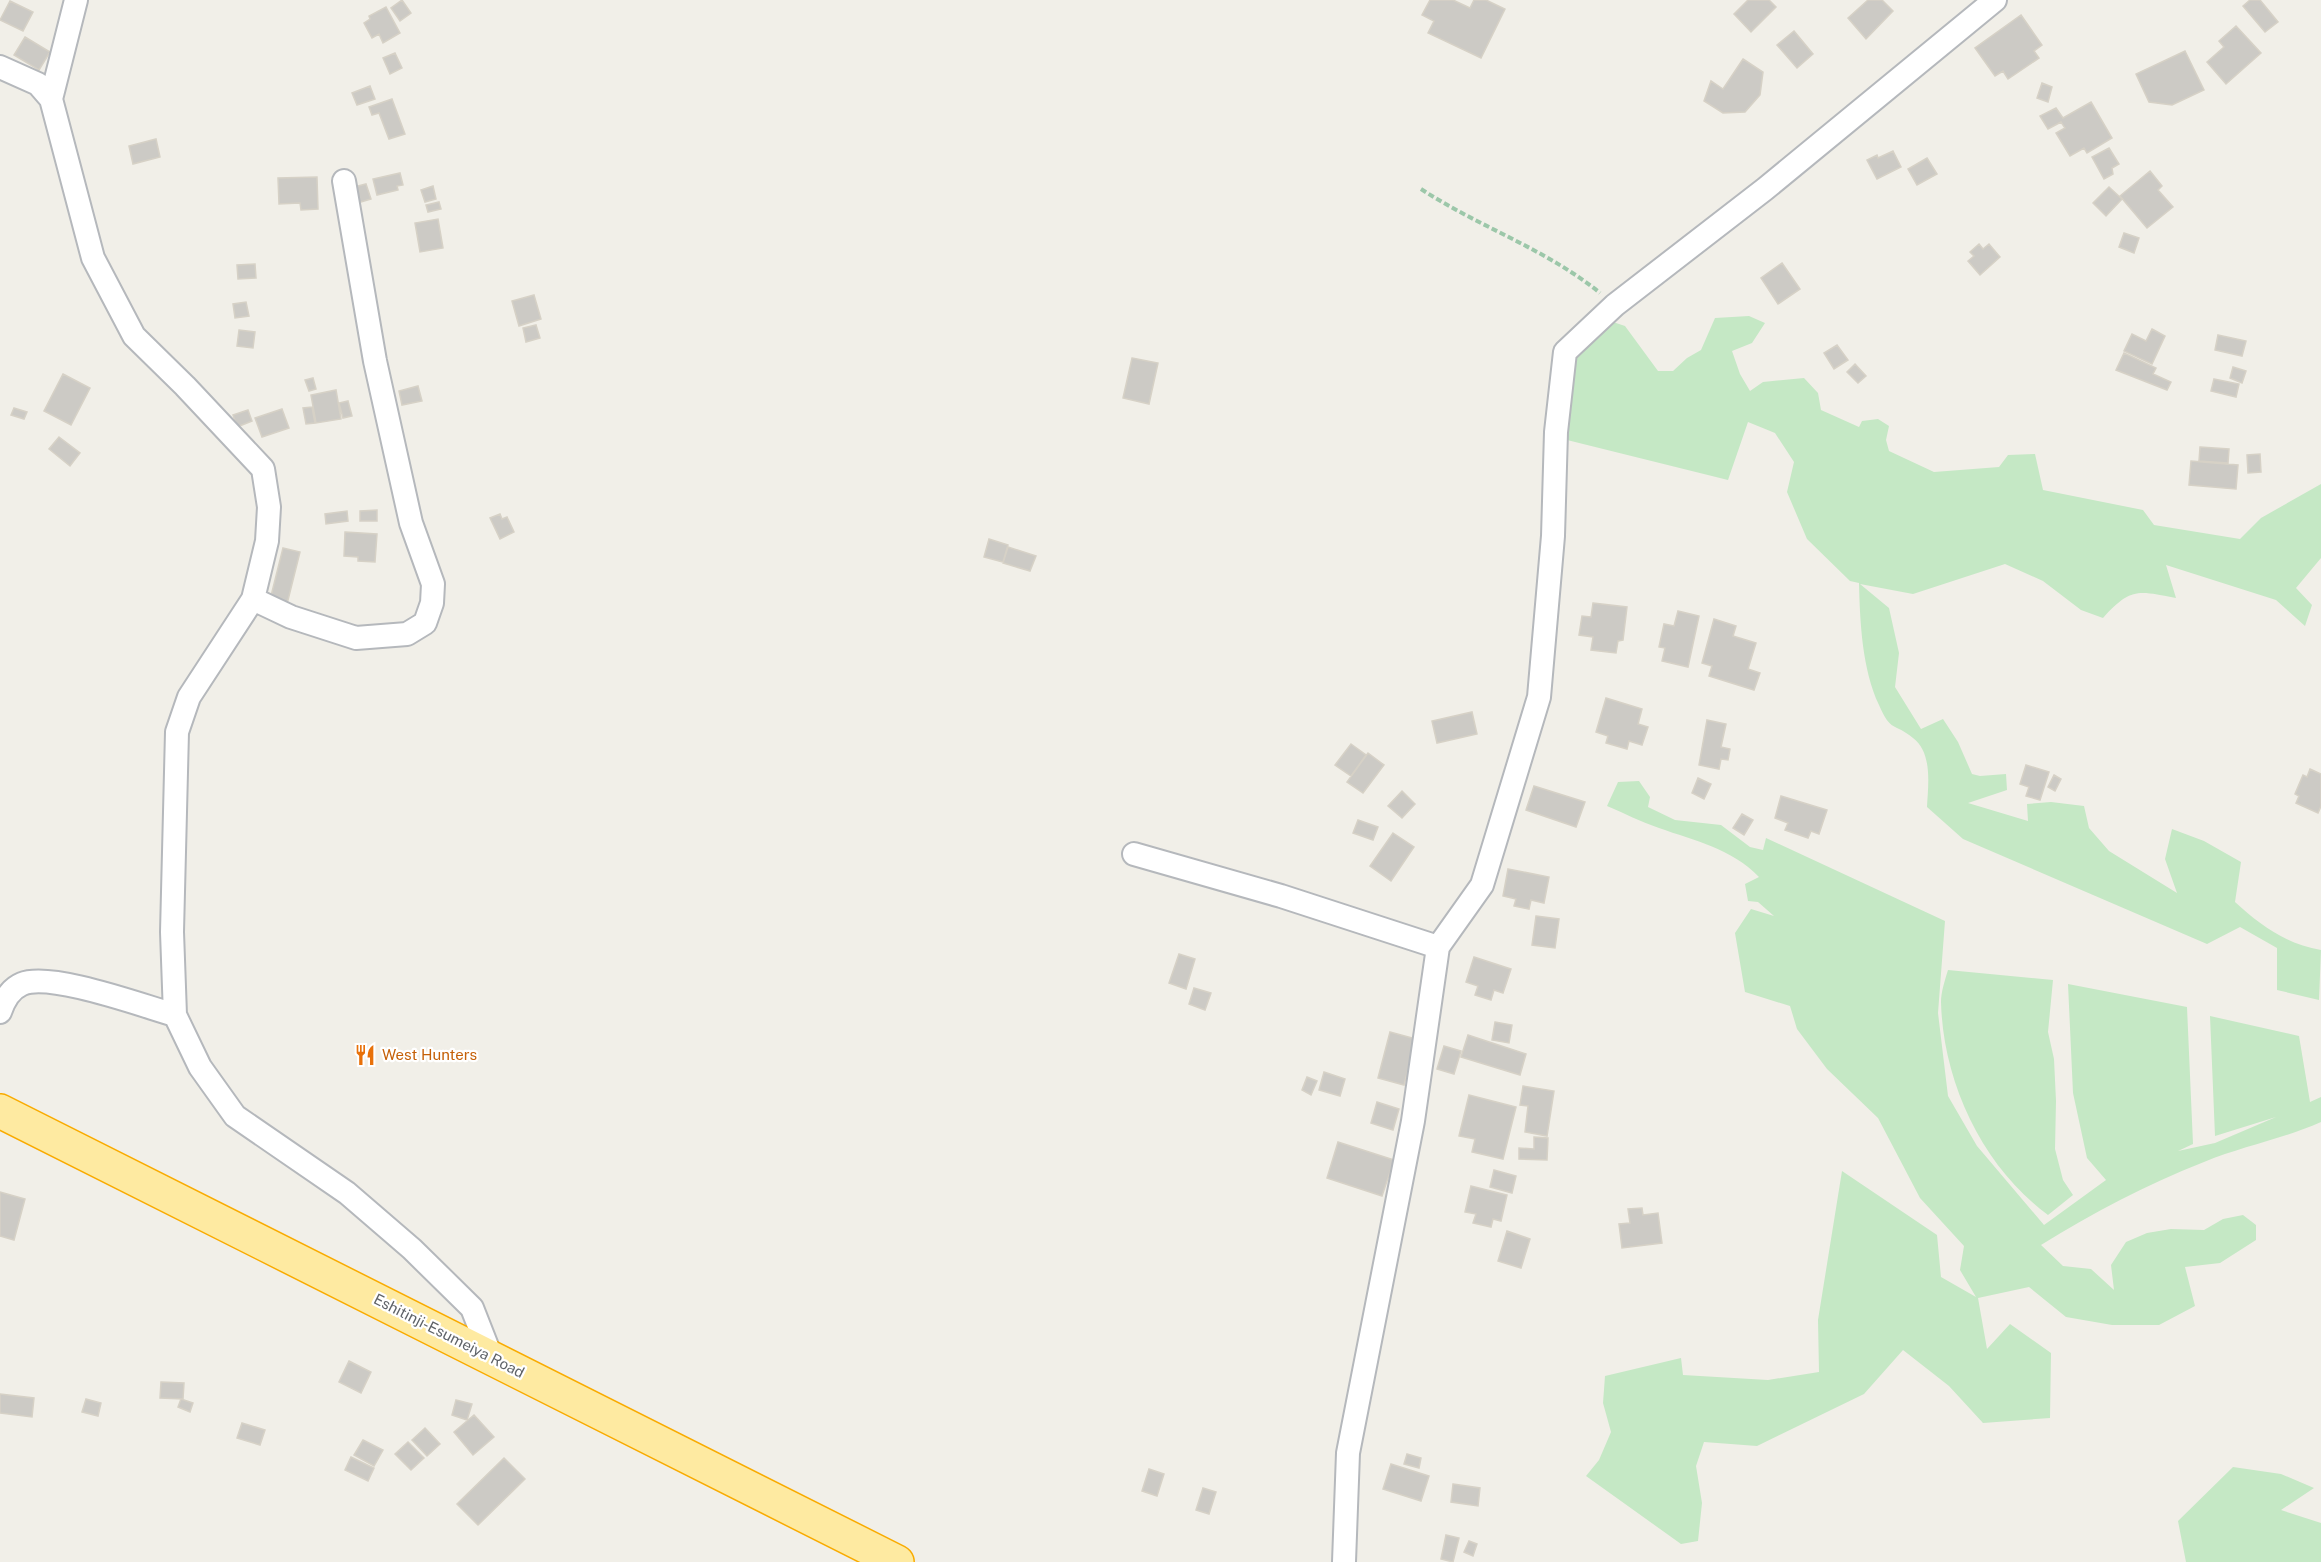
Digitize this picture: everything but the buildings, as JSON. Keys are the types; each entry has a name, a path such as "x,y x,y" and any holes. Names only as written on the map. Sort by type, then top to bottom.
{"highway":[{"name":"Eshitinji-Esumeiya Road","path":"0,1111 897,1562"}],"street":[{"path":"51,99 76,0"},
{"path":"1344,1562 1348,1453 1413,1121 1438,947 1482,885 1539,697 1553,536 1556,432 1565,352 1615,305 1765,189 1995,0"},
{"path":"0,67 38,84 51,99 93,258 134,336 263,469 269,507 267,541 253,599 189,697 177,732 172,932 175,1015 200,1067 235,1116 347,1193 412,1249 472,1308 492,1359"},
{"path":"253,599 291,617 356,638 407,634 425,623 432,603 433,584 411,523 375,361 344,181"},
{"path":"1134,854 1281,896 1438,947"},
{"path":"0,1012 12,990 25,983 71,984 175,1015"}],"path":[{"path":"1422,189 1547,256 1576,274 1615,305"}],"green space":[{"path":"1749,316 1765,323 1752,343 1732,351 1740,374 1750,391 1763,382 1804,378 1818,393 1821,410 1859,427 1862,421 1878,419 1889,426 1886,440 1889,451 1934,472 1999,467 2008,455 2035,454 2043,490 2143,510 2154,525 2240,539 2261,518 2321,484 2321,558 2296,588 2312,605 2305,626 2276,600 2166,565 2176,598 2144,593 2128,596 2103,618 2081,610 2043,581 2005,564 1913,594 1860,584 1889,608 1899,653 1895,687 1921,729 1943,719 1958,742 1972,774 1980,776 2006,774 2007,790 1968,803 2028,821 2027,804 2051,802 2084,806 2089,828 2109,851 2177,893 2165,859 2172,829 2204,841 2241,862 2235,902 2274,932 2296,943 2321,950 2319,1000 2277,990 2277,948 2240,927 2207,944 1963,839 1927,807 1928,770 1924,752 1907,733 1890,724 1873,691 1865,661 1859,583 1850,581 1807,539 1787,492 1794,462 1775,433 1748,422 1728,480 1563,439 1576,352 1613,322 1625,326 1658,371 1673,371 1687,358 1701,350 1715,318"},
{"path":"1639,781 1650,797 1648,807 1675,820 1721,825 1750,847 1763,850 1766,838 1945,921 1938,1013 1948,1096 1977,1146 2044,1225 2106,1180 2087,1158 2073,1093 2068,984 2187,1007 2193,1144 2178,1151 2215,1143 2276,1117 2215,1136 2210,1016 2299,1036 2310,1102 2321,1097 2321,1122 2219,1156 2141,1189 2041,1245 2063,1266 2091,1269 2114,1290 2111,1265 2126,1242 2147,1233 2171,1229 2204,1230 2223,1219 2243,1215 2256,1225 2256,1240 2220,1263 2185,1267 2195,1306 2159,1325 2112,1325 2066,1317 2029,1287 1978,1298 1987,1349 2010,1324 2051,1353 2050,1418 1983,1423 1949,1386 1903,1350 1864,1394 1757,1446 1704,1442 1696,1466 1702,1503 1698,1541 1681,1544 1586,1476 1599,1460 1611,1432 1603,1403 1605,1376 1681,1358 1683,1375 1768,1380 1819,1372 1818,1320 1842,1171 1937,1235 1941,1277 1976,1297 1960,1270 1964,1246 1920,1198 1878,1118 1827,1069 1797,1029 1790,1006 1745,992 1735,933 1751,909 1774,916 1758,902 1748,901 1745,884 1759,877 1725,852 1652,826 1607,806 1618,782"},
{"path":"1948,970 2053,980 2048,1032 2054,1059 2055,1149 2063,1180 2073,1195 2048,1215 2004,1173 1986,1148 1971,1121 1959,1092 1949,1063 1944,1032 1941,998"},
{"path":"2233,1467 2281,1474 2314,1488 2281,1510 2321,1523 2321,1562 2186,1562 2178,1521"}],"place":[{"name":"West Hunters","path":"365,1055"}]}
